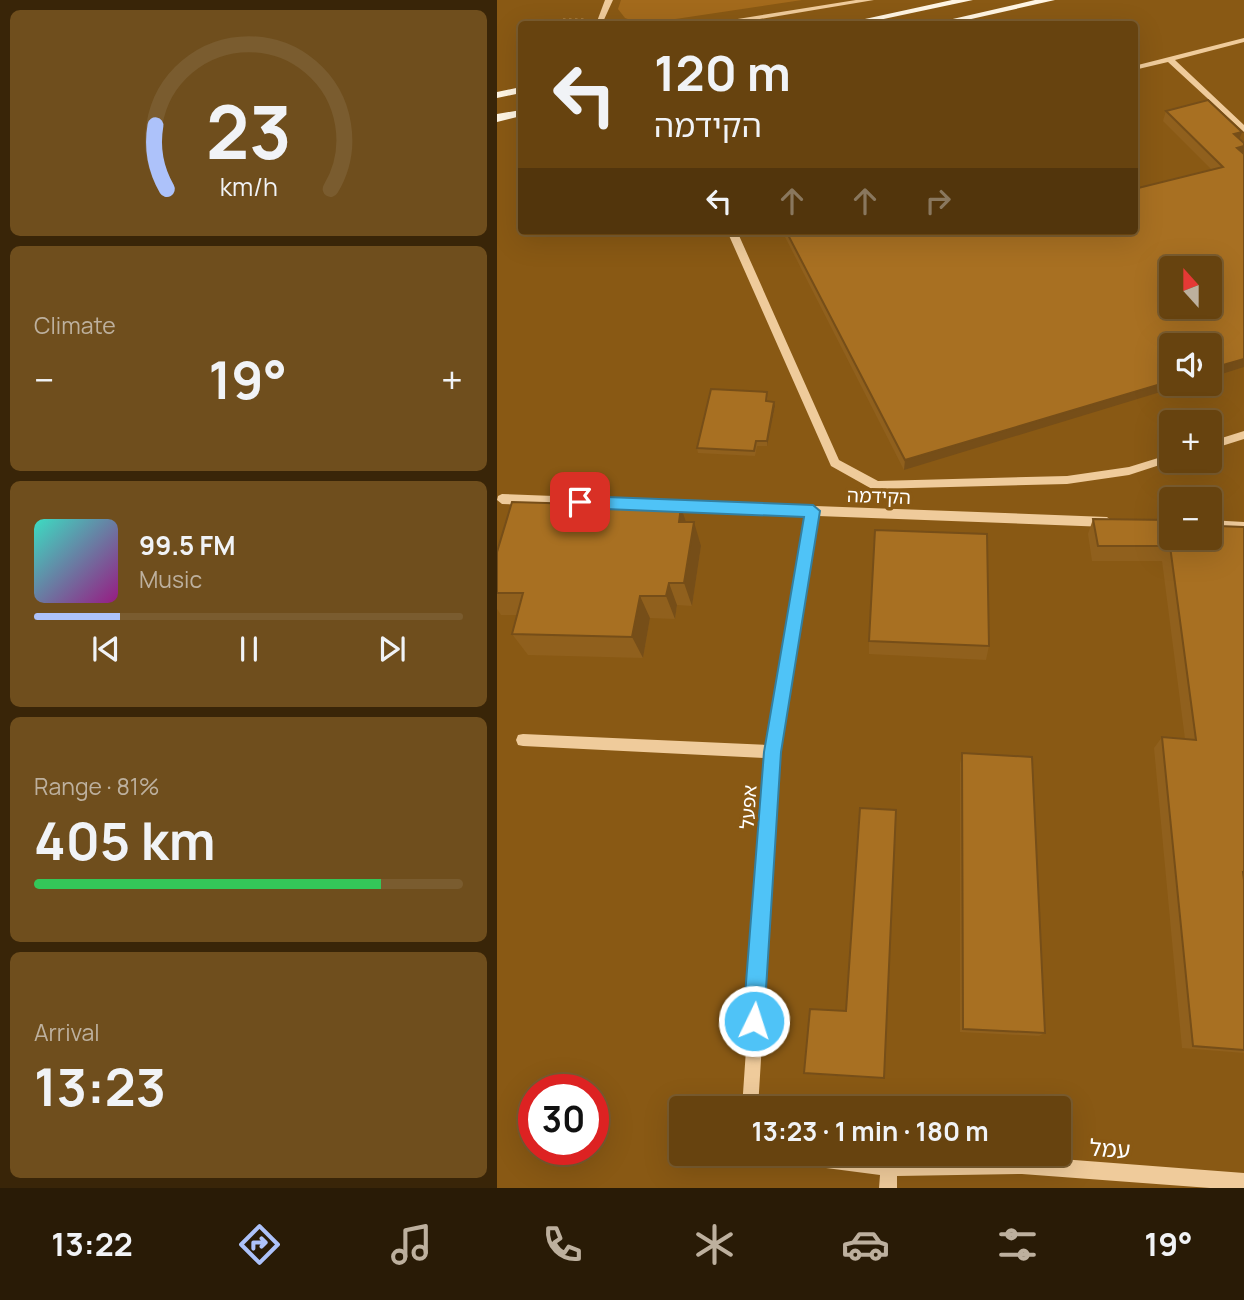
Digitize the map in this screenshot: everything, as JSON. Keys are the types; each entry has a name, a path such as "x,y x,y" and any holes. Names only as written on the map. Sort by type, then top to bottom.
{"main road":[{"path":"862,21 968,0"},
{"path":"950,21 1051,0"},
{"path":"497,95 518,91"},
{"path":"497,118 518,114"}],"street":[{"path":"603,21 609,0"},
{"path":"738,21 870,0"},
{"path":"1138,66 1244,40"},
{"path":"1169,59 1244,130"},
{"path":"734,235 835,463 876,486 1067,480 1129,471 1159,462"},
{"path":"1222,442 1244,435"},
{"name":"הקידמה","path":"502,499 1116,522"},
{"name":"אפעל","path":"751,1096 773,752 813,511"},
{"path":"1222,526 1244,527"},
{"path":"523,740 773,752"},
{"name":"עמל","path":"889,1168 1022,1165 1244,1182"},
{"path":"874,1166 889,1168 888,1188"}],"shaded area":[{"path":"621,0 802,0 662,21 634,21 625,18 618,9"}],"building":[{"path":"1208,100 1242,132 1234,134 1244,143 1244,146 1237,148 1244,154 1244,359 1222,365 1222,333 1159,333 1159,385 905,460 788,235 1138,235 1138,188 1223,167 1166,111"},
{"path":"711,389 767,392 766,401 774,402 767,441 756,441 754,451 697,448"},
{"path":"512,502 681,507 679,522 694,522 684,583 669,583 666,596 640,596 632,637 512,634 523,593 497,593 497,552"},
{"path":"1093,519 1159,520 1159,546 1098,546"},
{"path":"1222,526 1244,527 1244,1050 1193,1046 1162,737 1196,740 1171,550 1222,550"},
{"path":"875,530 987,534 989,646 869,641"},
{"path":"962,753 1032,757 1045,1033 963,1029"},
{"path":"860,808 896,810 884,1078 804,1073 810,1009 846,1011"}],"route":[{"path":"580,502 813,511 773,752 754,1021"}]}
